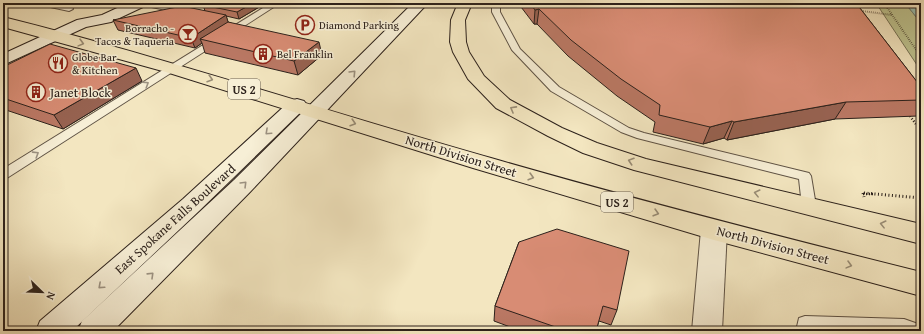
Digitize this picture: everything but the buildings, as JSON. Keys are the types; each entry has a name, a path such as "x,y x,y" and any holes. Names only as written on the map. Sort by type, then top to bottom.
{"main road":[{"path":"3,60 82,23 94,13 114,3"},
{"path":"82,23 106,19 140,3"},
{"path":"306,108 421,3"},
{"path":"465,3 458,20 458,42 461,52 477,80 503,104 555,132 605,153 642,165 921,234"},
{"name":"North Division Street","path":"3,22 172,68 481,163 714,230 921,284"},
{"name":"East Spokane Falls Boulevard","path":"51,331 191,205 306,108"},
{"name":"East Spokane Falls Boulevard","path":"93,331 216,212 306,108"},
{"path":"707,331 714,230"}],"lane":[{"path":"3,6 11,3"},
{"path":"44,3 69,9"},
{"path":"145,3 190,12"},
{"path":"3,175 276,3"},
{"path":"496,3 496,12 516,50 555,89 625,130 641,136 805,176 809,206"},
{"path":"227,20 242,24"},
{"path":"804,331 805,323 904,326 917,331"}],"path":[{"path":"884,3 921,57"},
{"path":"857,11 892,15"},
{"path":"910,116 921,131"},
{"path":"863,196 863,193 921,198"}],"green space":[{"path":"876,3 905,3 921,23 921,71"}],"shaded area":[{"path":"905,3 921,3 921,23"}],"place":[{"name":"Diamond Parking","path":"305,25"},
{"name":"Borracho - Tacos & Taqueria","path":"188,34"},
{"name":"Bel Franklin","path":"263,54"},
{"name":"Globe Bar & Kitchen","path":"58,63"},
{"name":"Janet Block","path":"36,92"}]}
